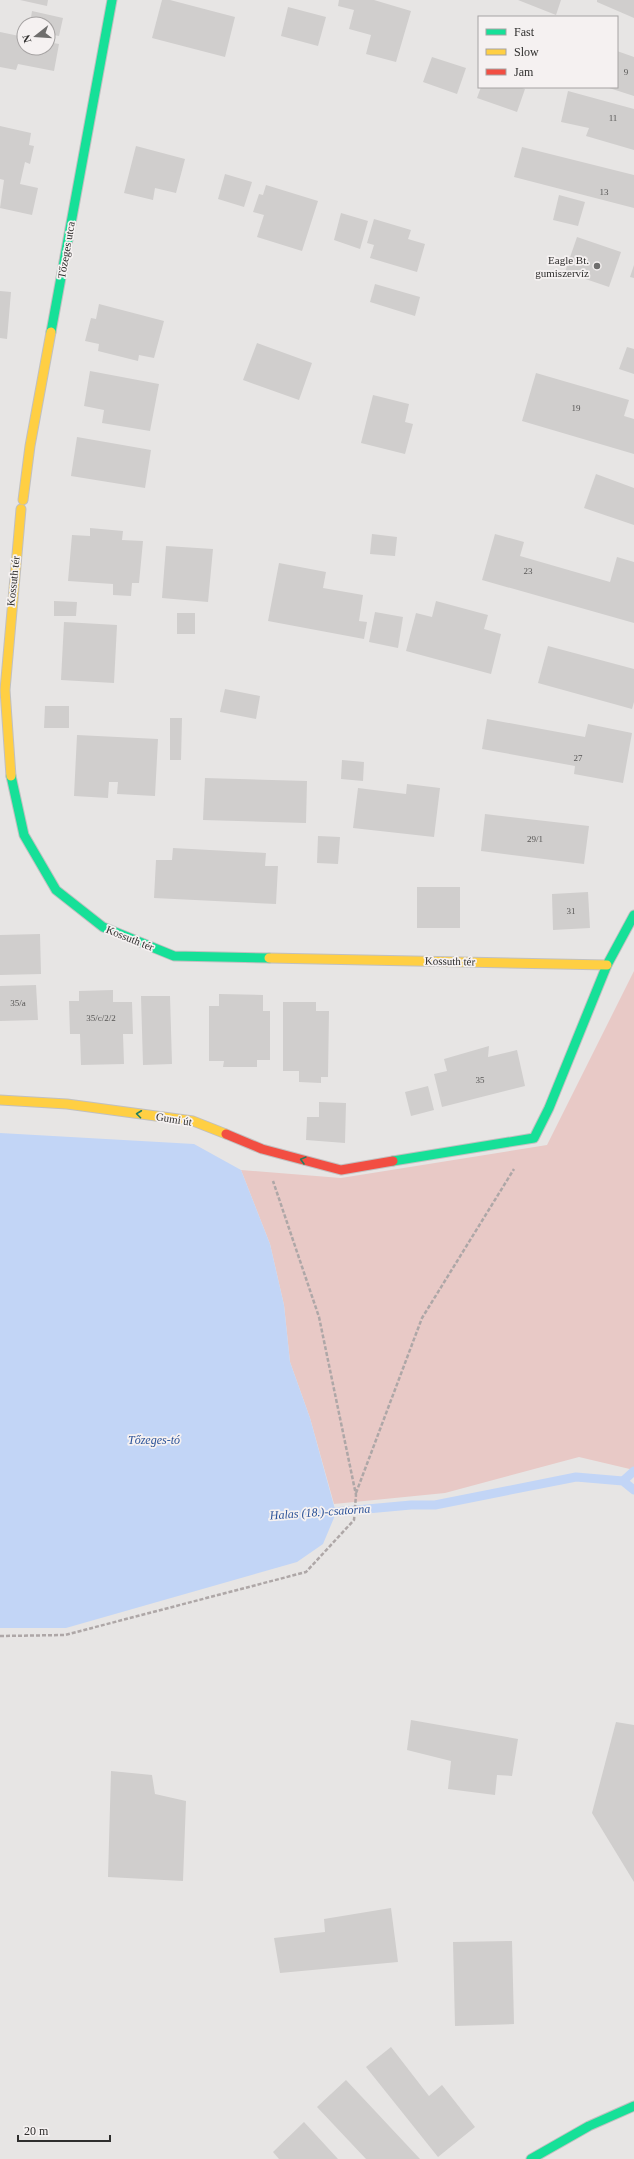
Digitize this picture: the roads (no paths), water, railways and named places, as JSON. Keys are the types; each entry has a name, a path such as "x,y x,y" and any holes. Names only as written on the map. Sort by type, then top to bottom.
{"street":[{"name":"Tőzeges utca","path":"22,504 32,438 112,0"},
{"name":"Kossuth tér","path":"22,504 11,607 5,690 9,766 24,835 56,890 103,928 174,956 607,965"},
{"path":"607,965 634,915"},
{"name":"Gumi út","path":"0,1100 67,1104 193,1121 262,1149 341,1170 534,1138 549,1108 607,965"},
{"path":"531,2159 589,2126 634,2106"}],"water":[{"name":"Tőzeges-tó","path":"0,1133 194,1144 241,1170 270,1244 284,1305 290,1362 310,1418 336,1513 323,1544 297,1562 66,1628 0,1628"}],"waterway":[{"path":"623,1481 634,1471"},
{"name":"Halas (18.)-csatorna","path":"323,1513 411,1505 435,1505 576,1477 623,1481 634,1490"}],"place":[{"name":"Eagle Bt. gumiszervíz","path":"597,266"}]}
